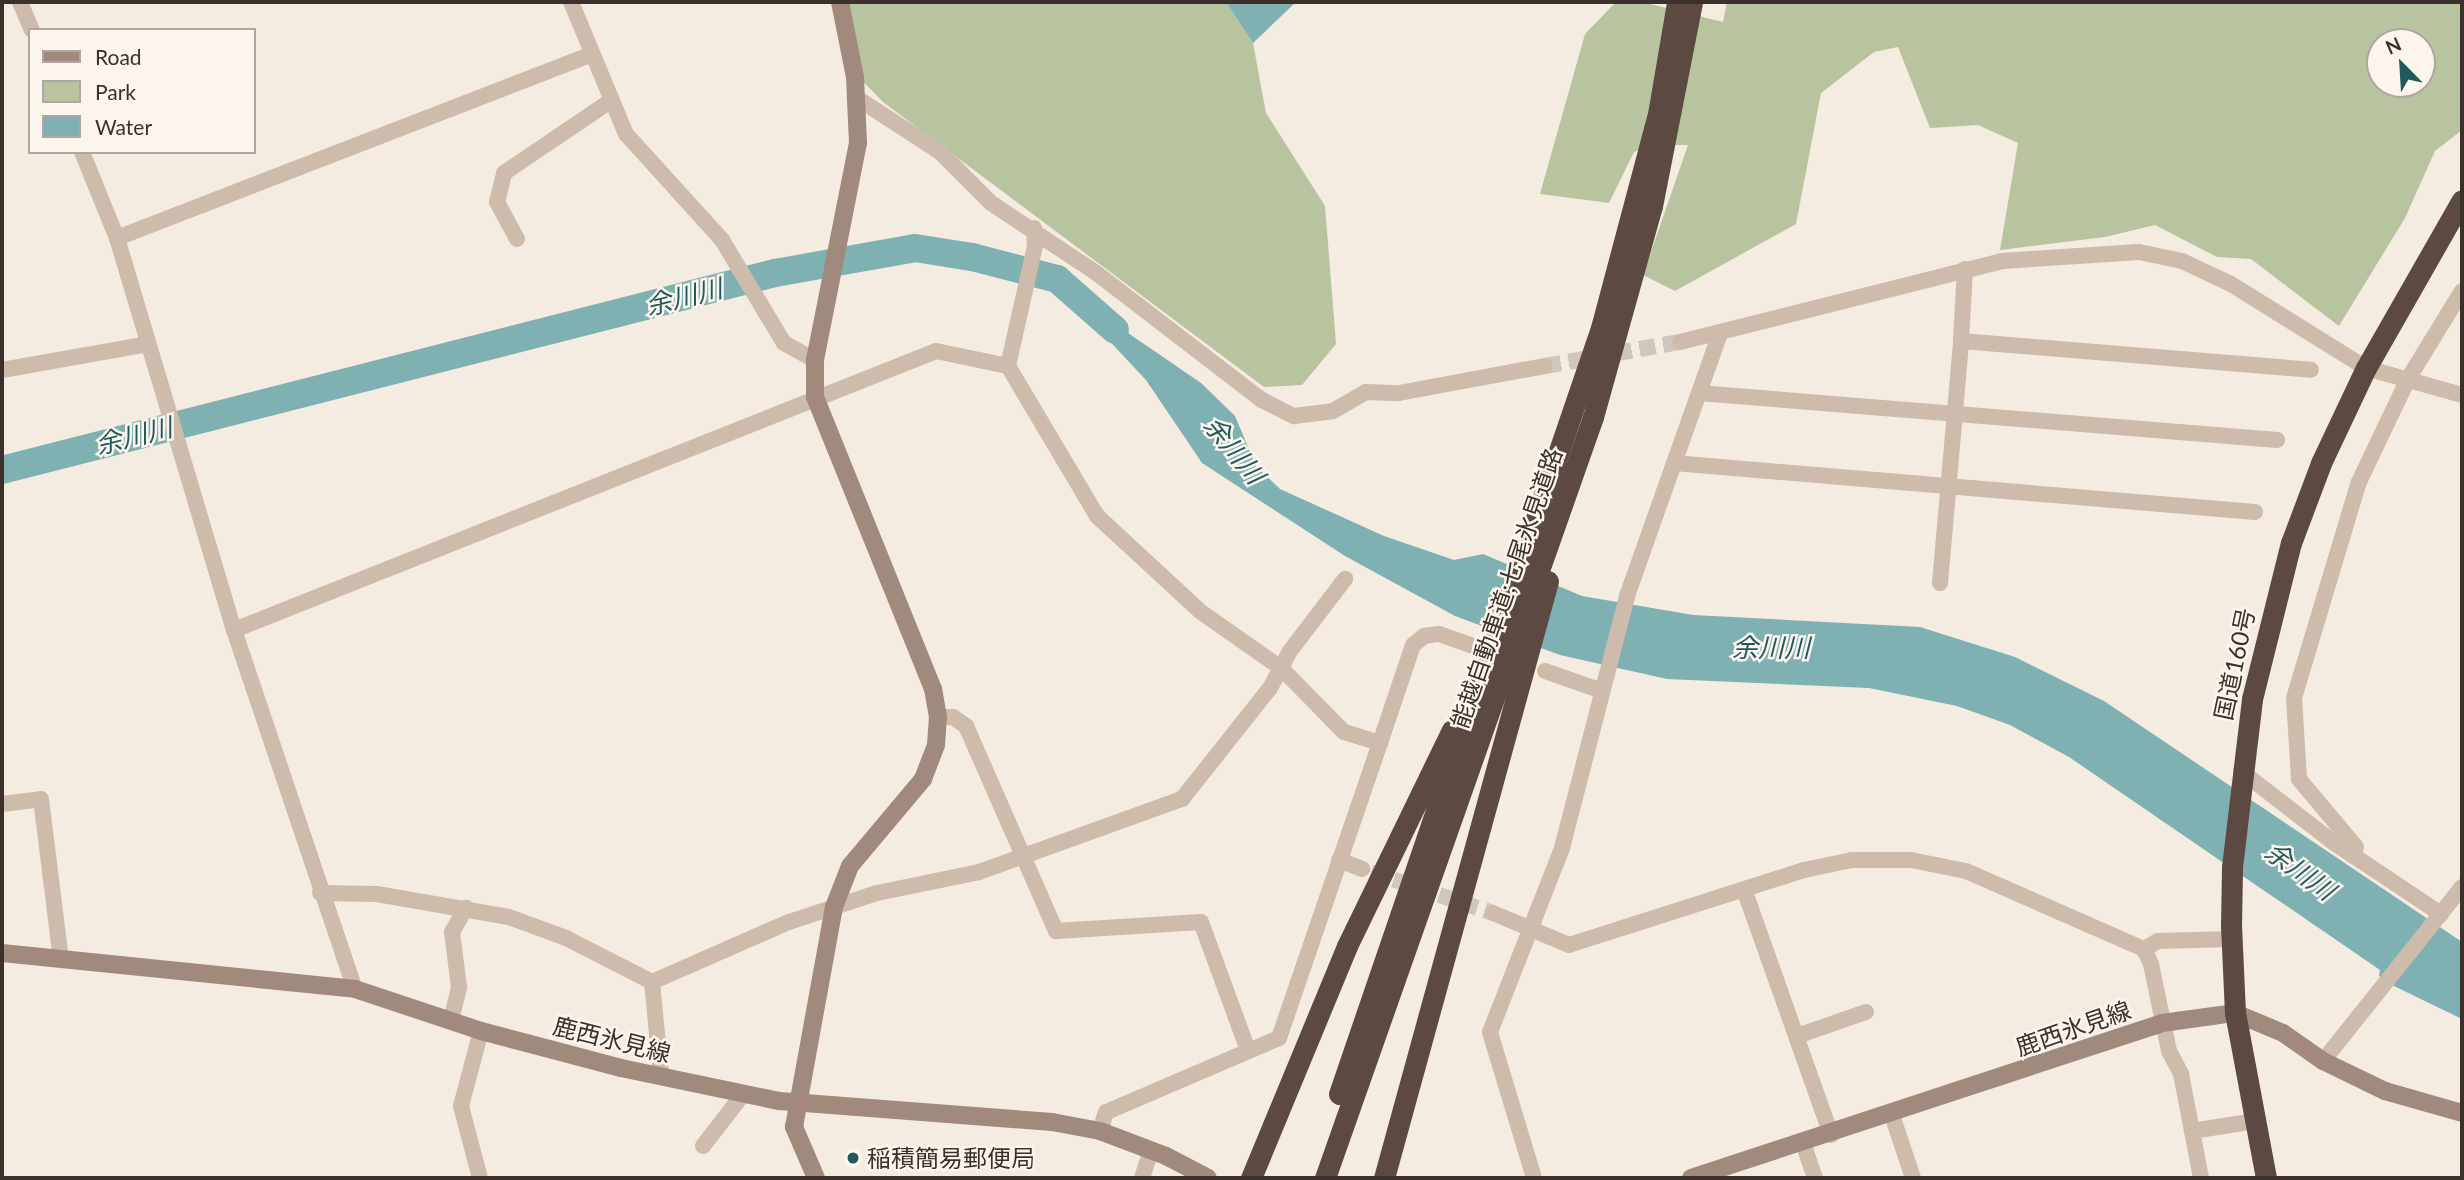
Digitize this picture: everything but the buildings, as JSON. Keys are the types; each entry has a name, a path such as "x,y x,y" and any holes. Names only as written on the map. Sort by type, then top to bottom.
{"highway":[{"name":"能越自動車道;七尾氷見道路","path":"1539,565 1658,114 1677,2"},
{"name":"能越自動車道;七尾氷見道路","path":"1310,1178 1593,417 1653,206 1692,2"},
{"name":"国道160号","path":"2266,1178 2235,1013 2231,939 2232,867 2241,771 2268,624 2291,543 2321,463 2366,368 2462,200"},
{"name":"能越自動車道;七尾氷見道路","path":"1325,1178 1503,653"},
{"path":"1251,1178 1347,946 1503,653"},
{"path":"1384,1178 1503,653"}],"main road":[{"path":"816,1178 794,1127 834,907 850,866 923,779 936,746 938,717 933,689 815,397 815,360 824,305 848,211 858,143 857,98 840,2"},
{"name":"鹿西氷見線","path":"2,953 355,989 481,1031 661,1076 744,1093 800,1103 1052,1122 1100,1131 1151,1150 1208,1178"},
{"path":"2235,1013 2283,1033 2323,1061 2385,1091 2462,1113"},
{"name":"鹿西氷見線","path":"1691,1178 1892,1115 2162,1023 2235,1013"}],"street":[{"path":"20,2 31,28"},
{"path":"571,2 626,134 722,240 784,343 815,360"},
{"path":"117,238 592,54"},
{"path":"857,98 940,152 991,203 1034,228 1262,400 1294,416 1333,411 1366,392 1399,393 1545,366"},
{"path":"517,239 497,202 504,173 612,100"},
{"path":"83,154 117,238 160,394 234,630 320,893 355,989"},
{"path":"1034,228 1035,246 1007,366 1097,516 1201,612 1281,668 1344,732 1380,743"},
{"path":"1680,342 2002,261 2139,251 2182,261 2231,284 2366,368 2462,395"},
{"path":"1940,583 1965,269"},
{"path":"2353,856 2356,847 2299,779 2294,698 2358,484 2408,379 2462,291"},
{"path":"1534,1178 1490,1041 1562,848 1627,596 1720,333"},
{"path":"1961,341 2311,370"},
{"path":"2,370 148,344"},
{"path":"234,630 936,351 1007,366"},
{"path":"1699,393 2277,440"},
{"path":"1674,463 2255,512"},
{"path":"320,893 377,894 509,917 566,938 652,982 877,892 979,872 1182,799 1270,688 1281,668 1345,579"},
{"path":"1100,1131 1106,1112 1247,1048 1279,1038 1413,645 1438,634 1503,653"},
{"path":"1545,671 1604,687"},
{"path":"938,717 953,717 967,726 1020,857 1056,930 1201,922 1247,1048"},
{"path":"2241,771 2353,856 2441,914"},
{"path":"2,804 41,799 61,959"},
{"path":"1339,860 1362,869"},
{"path":"1493,913 1569,945 1744,889 1852,860 1911,860 1966,871 2144,948 2151,964 2162,1023 2181,1074 2201,1178"},
{"path":"2323,1061 2462,887"},
{"path":"1744,889 1831,1135"},
{"path":"451,1020 459,987 452,932 466,908"},
{"path":"2144,948 2158,941 2231,939"},
{"path":"652,982 661,1076"},
{"path":"1797,1036 1866,1012"},
{"path":"480,1178 461,1105 481,1031"},
{"path":"703,1146 744,1093"},
{"path":"1892,1115 1913,1178"},
{"path":"2192,1131 2255,1121"},
{"path":"1803,1143 1815,1178"},
{"path":"1142,1178 1151,1150"}],"green space":[{"path":"848,2 1226,2 1253,43 1266,113 1325,206 1336,344 1302,385 1264,387 883,102 849,67"},
{"path":"1616,2 1642,2 1723,22 1727,2 2462,2 2462,130 2435,151 2405,218 2339,326 2251,259 2217,257 2155,225 2105,237 2000,250 2018,143 1978,125 1930,128 1898,47 1874,52 1821,93 1796,224 1675,291 1643,275 1688,145 1650,145 1634,152 1609,203 1540,194 1585,34"}],"water":[{"path":"1226,2 1296,2 1253,43"},
{"path":"1055,283 1201,383 1235,416 1256,466 1280,489 1384,536 1454,560 1483,554 1582,596 1693,615 1920,627 2015,657 2104,701 2462,942 2462,1019 2379,976 2380,970 2069,757 2010,725 1957,706 1869,688 1667,679 1560,655 1455,616 1345,556 1202,463 1146,380"}],"waterway":[{"name":"余川川","path":"2,470 775,273 915,248 972,257 1057,279 1115,330"}],"tunnel":[{"path":"1545,366 1680,342"},
{"path":"1371,872 1493,913"}],"place":[{"name":"稲積簡易郵便局","path":"853,1158"}]}
